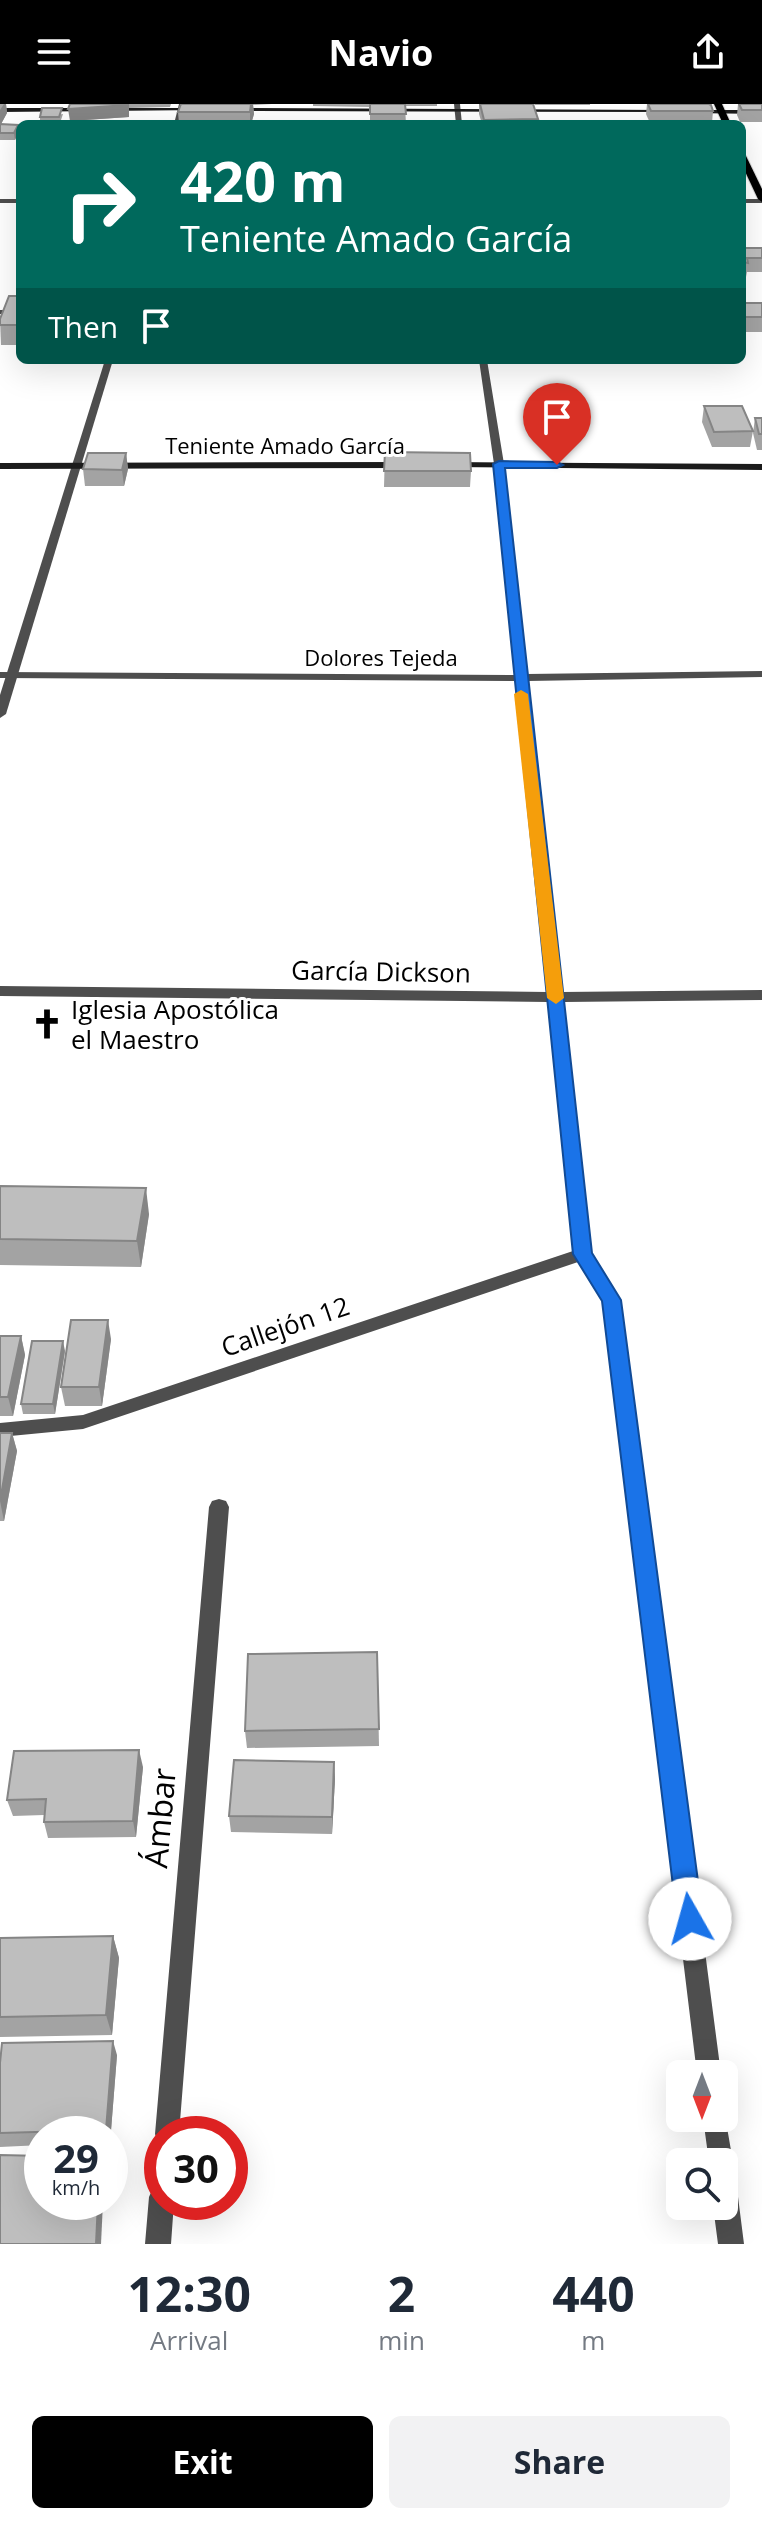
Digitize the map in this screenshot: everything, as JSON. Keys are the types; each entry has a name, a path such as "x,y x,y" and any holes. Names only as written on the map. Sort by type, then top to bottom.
{"main road":[{"path":"0,110 181,107 209,110"},
{"path":"224,110 720,108 762,112"},
{"path":"746,165 762,200"},
{"name":"Teniente Amado García","path":"0,466 421,465"},
{"name":"Teniente Amado García","path":"436,465 762,467"}],"street":[{"path":"0,714 5,675 77,466 108,364"},
{"path":"484,364 499,464 519,678 582,1254 611,1300 707,2060"},
{"name":"Dolores Tejeda","path":"5,675 519,678 762,674"},
{"name":"García Dickson","path":"0,991 555,997 762,995"},
{"name":"Callejón 12","path":"0,1430 83,1422 582,1254"},
{"name":"Ámbar","path":"168,2116 219,1507"},
{"path":"158,2244 160,2220"},
{"path":"728,2220 731,2244"}],"building":[{"path":"70,104 128,104 128,105 68,109"},
{"path":"181,104 251,104 250,112 178,112"},
{"path":"370,104 405,104 406,114 370,114"},
{"path":"480,104 533,104 538,119 484,120"},
{"path":"648,104 709,104 713,111 651,111"},
{"path":"739,104 762,104 762,110 742,110"},
{"path":"42,108 62,108 59,117 40,117"},
{"path":"0,124 16,125 14,133 0,133"},
{"path":"746,248 762,248 762,258 747,258 746,263"},
{"path":"9,296 16,296 16,325 0,325"},
{"path":"746,303 762,303 762,317 746,317"},
{"path":"704,406 742,406 753,431 714,432"},
{"path":"755,418 762,418 762,434 759,434"},
{"path":"385,452 470,453 471,471 384,471"},
{"path":"88,453 126,453 122,470 83,469"},
{"path":"0,1186 146,1188 137,1241 0,1239"},
{"path":"71,1320 108,1320 99,1387 61,1387"},
{"path":"0,1336 21,1336 8,1397 0,1397"},
{"path":"32,1341 63,1341 53,1404 21,1404"},
{"path":"0,1433 12,1433 0,1501"},
{"path":"377,1652 379,1729 245,1731 248,1654"},
{"path":"139,1750 133,1821 44,1822 46,1799 7,1800 14,1751"},
{"path":"234,1760 334,1762 332,1817 229,1816"},
{"path":"113,1936 106,2015 0,2017 0,1938"},
{"path":"113,2041 107,2116 24,2116 24,2132 0,2133 2,2043"},
{"path":"0,2155 24,2156 24,2220 97,2220 96,2244 0,2244"}],"slow traffic":[{"path":"521,694 556,998"}],"place":[{"name":"Iglesia Apostólica el Maestro","path":"47,1024"}],"route":[{"path":"557,465 499,464 519,678 582,1254 611,1300 690,1919"}]}
